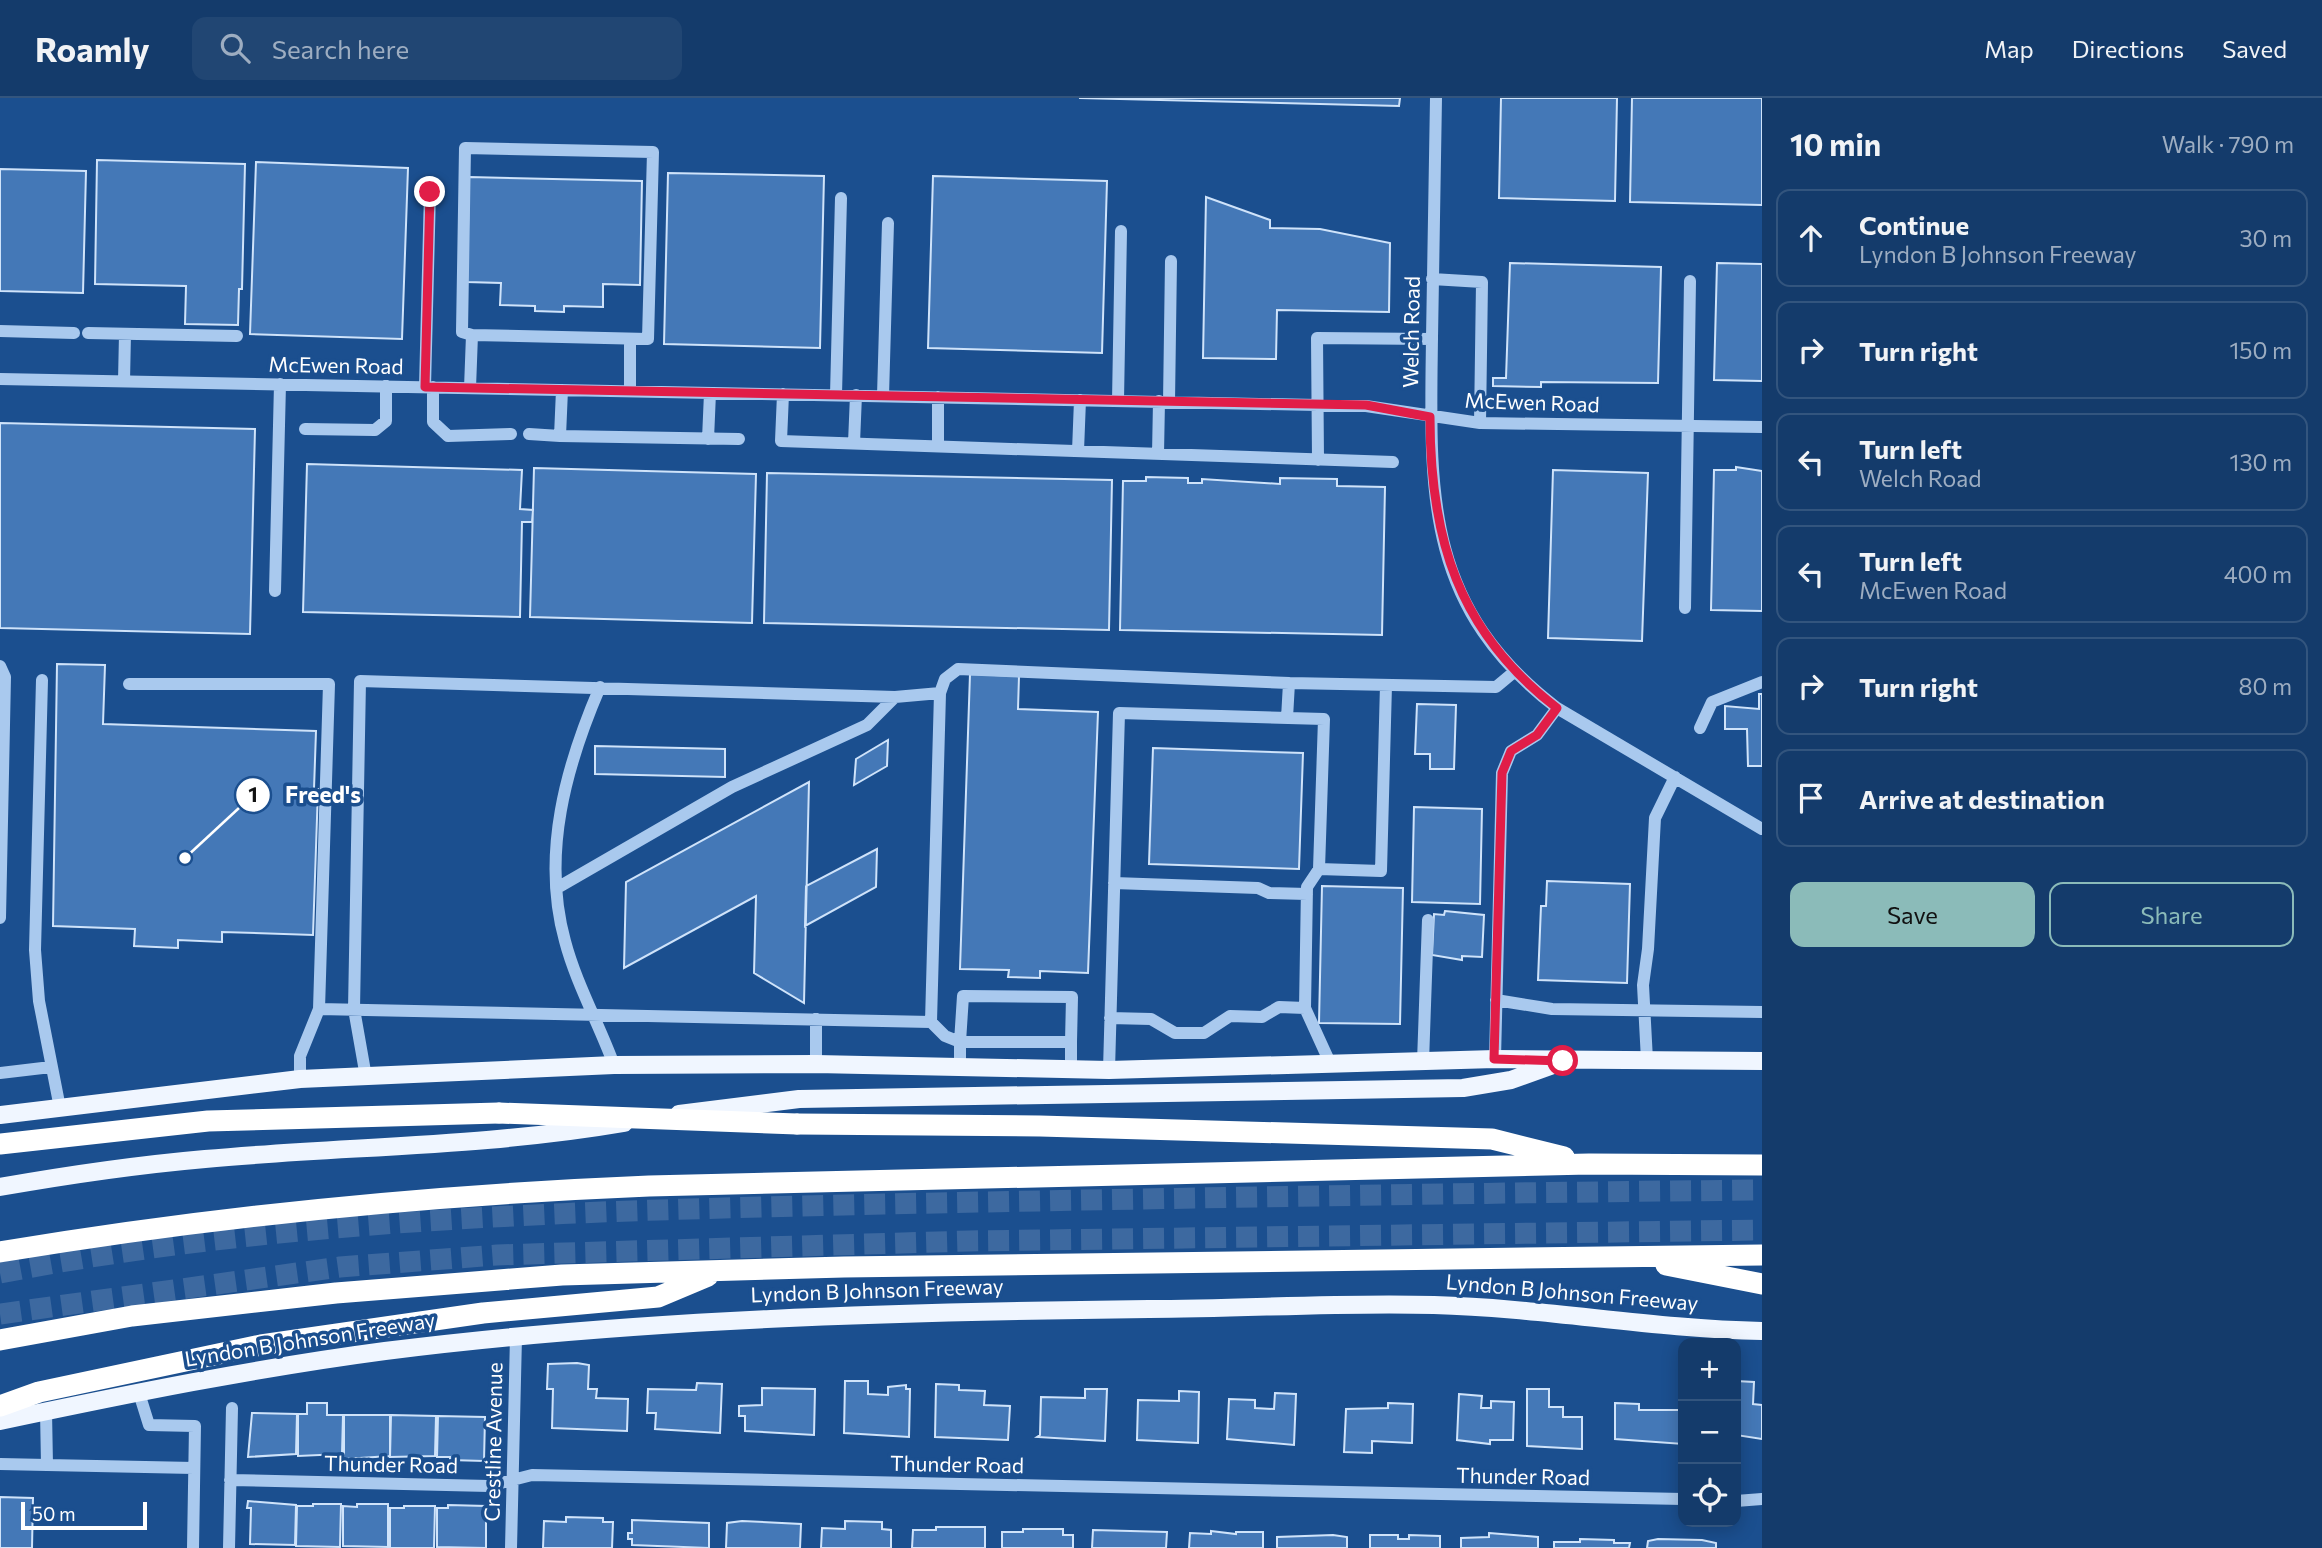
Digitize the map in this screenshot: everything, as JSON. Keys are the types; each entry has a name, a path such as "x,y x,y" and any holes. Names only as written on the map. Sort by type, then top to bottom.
{"highway":[{"path":"0,1144 208,1121 361,1114 499,1113 797,1124 1040,1126 1492,1139 1590,1164"},
{"path":"0,1252 107,1234 317,1208 500,1192 649,1186 1590,1164 1762,1165"},
{"name":"Lyndon B Johnson Freeway","path":"0,1339 132,1316 336,1293 562,1275 1762,1255"},
{"path":"1630,1257 1762,1284"},
{"path":"0,1406 39,1392 261,1345 483,1312 658,1297 720,1271"}],"main road":[{"path":"0,1115 300,1079 614,1065 816,1064 1109,1070 1494,1059 1762,1061"},
{"path":"0,1187 120,1168 207,1159 464,1144 552,1135 721,1107 799,1099 1414,1091 1463,1088 1511,1080 1563,1061"},
{"name":"Lyndon B Johnson Freeway","path":"0,1421 229,1374 516,1337 748,1319 906,1312 1433,1305 1536,1310 1653,1325 1757,1330"}],"street":[{"name":"Welch Road","path":"1436,98 1430,417 1434,497 1439,532 1453,576 1481,631 1514,672 1557,708 1762,828"},
{"path":"465,148 653,152 648,339 472,335 462,332 465,148"},
{"path":"430,192 429,387 433,422 448,436 512,434"},
{"path":"836,395 841,198"},
{"path":"883,396 888,223"},
{"path":"1118,401 1121,231"},
{"path":"1158,454 1171,261"},
{"path":"1433,279 1482,282 1480,423"},
{"path":"1685,608 1690,281"},
{"path":"0,331 74,333"},
{"path":"88,333 237,336"},
{"path":"124,381 125,334"},
{"path":"470,388 472,335"},
{"path":"1318,460 1317,338 1432,339"},
{"path":"630,339 630,391"},
{"name":"McEwen Road","path":"0,379 1366,405 1480,423 1762,428"},
{"path":"275,591 280,384"},
{"path":"305,429 375,430 386,421 386,386"},
{"path":"560,436 562,390"},
{"path":"708,439 710,393"},
{"path":"783,394 781,441 1393,462"},
{"path":"855,443 856,396"},
{"path":"938,397 938,446"},
{"path":"1078,451 1080,400"},
{"path":"528,435 739,439"},
{"path":"0,666 5,677 0,918"},
{"path":"931,1022 940,693 946,679 958,669 1289,683 1496,687 1514,672"},
{"path":"42,680 36,950 39,1001 60,1108"},
{"path":"366,1077 354,1009 360,681 895,697 940,693"},
{"path":"1700,728 1712,702 1760,682"},
{"path":"1287,718 1289,683"},
{"path":"129,684 329,684 319,1009 300,1056 300,1079"},
{"path":"1320,869 1381,871 1386,685"},
{"path":"600,687 575,747 561,805 557,888 566,944 614,1065"},
{"path":"557,888 732,787 867,725 895,697"},
{"path":"1494,1059 1502,773 1511,751 1537,735 1557,708"},
{"path":"1109,1070 1119,713 1324,719 1320,869 1307,887 1305,1008 1331,1065"},
{"path":"1647,1060 1643,985 1648,949 1655,818 1675,776"},
{"path":"1114,883 1258,888 1269,893 1307,894"},
{"path":"1423,1062 1428,920"},
{"path":"960,1067 963,996 1072,998 1072,1069"},
{"path":"1496,1000 1552,1009 1762,1012"},
{"path":"1110,1018 1151,1019 1175,1033 1204,1033 1230,1016 1262,1017 1279,1007 1305,1008"},
{"path":"319,1009 931,1022 945,1036 960,1042 1071,1042"},
{"path":"816,1019 816,1064"},
{"path":"0,1073 51,1067"},
{"name":"Crestline Avenue","path":"511,1548 516,1337"},
{"path":"139,1393 149,1425 195,1426 193,1548"},
{"path":"229,1548 232,1408"},
{"path":"46,1412 47,1465"},
{"path":"0,1464 194,1468"},
{"name":"Thunder Road","path":"230,1480 489,1486 532,1475 1678,1499"},
{"path":"1741,1501 1762,1499"}],"building":[{"path":"1079,98 1400,98 1399,106"},
{"path":"1501,98 1617,98 1615,201 1499,198"},
{"path":"1632,98 1762,98 1762,205 1630,202"},
{"path":"97,160 245,164 242,289 239,289 238,325 185,324 186,286 95,284"},
{"path":"256,162 408,168 402,339 250,334"},
{"path":"0,169 86,171 83,293 0,291"},
{"path":"668,173 824,176 820,348 664,344"},
{"path":"933,176 1107,181 1102,353 928,348"},
{"path":"469,177 642,181 640,285 603,284 603,307 564,306 564,312 535,311 535,306 500,305 501,283 467,282"},
{"path":"1206,197 1270,220 1270,228 1320,229 1390,243 1389,312 1277,310 1276,359 1203,358"},
{"path":"1510,263 1661,267 1658,383 1541,382 1541,387 1493,386 1493,378 1506,378"},
{"path":"1717,263 1762,264 1762,381 1714,380"},
{"path":"0,423 255,429 250,634 0,628"},
{"path":"307,464 522,470 520,509 533,510 532,522 522,522 520,617 303,612"},
{"path":"1736,467 1762,471 1762,611 1711,610 1714,470 1736,470"},
{"path":"534,468 756,474 752,623 530,617"},
{"path":"1553,470 1648,473 1642,641 1548,638"},
{"path":"767,473 1112,480 1109,630 764,623"},
{"path":"1146,477 1188,478 1188,483 1202,483 1202,479 1280,484 1280,478 1337,479 1337,486 1385,487 1382,635 1120,630 1123,481 1146,481"},
{"path":"57,664 105,665 103,724 316,731 314,789 318,789 313,935 222,932 222,942 178,940 178,948 134,946 135,929 53,926"},
{"path":"970,674 1019,676 1018,709 1098,712 1088,973 1040,971 1040,978 1008,977 1009,970 960,969"},
{"path":"1759,694 1762,694 1762,766 1748,766 1747,729 1725,729 1725,706 1759,709"},
{"path":"1417,704 1456,705 1454,769 1430,769 1430,754 1415,754"},
{"path":"888,740 887,766 854,785 856,759"},
{"path":"595,746 725,749 725,777 595,774"},
{"path":"1153,748 1303,753 1299,869 1149,864"},
{"path":"809,782 804,1003 754,973 756,896 624,968 626,882"},
{"path":"1414,807 1482,809 1480,904 1412,902"},
{"path":"877,849 876,887 805,926 806,886"},
{"path":"1547,881 1630,884 1627,983 1538,980 1541,906 1546,906"},
{"path":"1322,886 1403,888 1400,1024 1319,1023"},
{"path":"1445,911 1484,915 1482,957 1462,956 1462,960 1432,955 1434,914 1444,915"},
{"path":"548,1364 589,1365 588,1389 597,1389 596,1398 628,1399 627,1431 552,1428 553,1389 547,1389"},
{"path":"845,1381 868,1381 868,1394 888,1395 888,1387 906,1385 906,1389 910,1389 909,1437 844,1433"},
{"path":"1741,1381 1754,1382 1753,1404 1762,1405 1762,1439 1741,1436"},
{"path":"697,1383 722,1384 720,1433 655,1429 656,1413 647,1413 648,1389 696,1390"},
{"path":"936,1384 959,1385 959,1390 985,1391 984,1405 1010,1406 1008,1440 935,1437"},
{"path":"762,1388 815,1389 814,1435 745,1431 745,1416 739,1416 739,1406 762,1405"},
{"path":"1085,1389 1107,1389 1105,1441 1037,1437 1040,1435 1041,1397 1085,1398"},
{"path":"1527,1389 1549,1389 1549,1407 1563,1407 1563,1417 1582,1417 1582,1449 1527,1446"},
{"path":"1179,1391 1199,1392 1198,1443 1137,1440 1138,1400 1179,1401"},
{"path":"1275,1393 1296,1394 1294,1445 1227,1439 1229,1399 1255,1400 1255,1408 1274,1409"},
{"path":"1459,1394 1482,1396 1481,1408 1491,1408 1491,1401 1514,1402 1513,1440 1490,1440 1490,1444 1457,1440"},
{"path":"307,1403 327,1403 327,1415 343,1415 342,1454 298,1456 298,1414 307,1414"},
{"path":"1388,1403 1413,1404 1412,1443 1372,1441 1372,1453 1344,1452 1346,1409 1388,1408"},
{"path":"1615,1403 1639,1404 1639,1410 1678,1410 1678,1444 1615,1439"},
{"path":"252,1413 297,1414 296,1454 248,1457"},
{"path":"344,1415 390,1415 390,1456 344,1459"},
{"path":"391,1415 436,1416 435,1456 390,1457"},
{"path":"438,1416 485,1417 484,1461 437,1457"},
{"path":"0,1497 33,1498 32,1548 0,1548"},
{"path":"248,1501 296,1505 295,1545 250,1544 251,1508 247,1508"},
{"path":"341,1504 340,1547 296,1546 297,1506"},
{"path":"357,1504 388,1504 388,1547 343,1546 343,1506 357,1507"},
{"path":"448,1505 486,1506 486,1548 437,1547 437,1508 448,1508"},
{"path":"435,1506 434,1548 390,1548 390,1508"},
{"path":"566,1517 603,1518 603,1522 613,1522 612,1548 543,1548 544,1521 566,1522"},
{"path":"632,1520 709,1523 709,1548 632,1545 628,1533 632,1533"},
{"path":"742,1521 801,1524 800,1548 726,1548 727,1523"},
{"path":"845,1521 882,1522 882,1529 891,1530 891,1548 821,1548 822,1528 845,1529"},
{"path":"936,1527 985,1527 985,1548 912,1548 913,1530 936,1530"},
{"path":"1023,1529 1063,1529 1063,1535 1073,1535 1073,1548 1002,1548 1002,1532 1023,1532"},
{"path":"1093,1530 1167,1532 1166,1548 1092,1548"},
{"path":"1211,1531 1236,1534 1263,1532 1263,1548 1189,1548 1190,1533 1211,1534"},
{"path":"1489,1533 1538,1537 1538,1548 1461,1548 1461,1538 1489,1537"},
{"path":"1370,1535 1398,1535 1398,1539 1409,1539 1409,1535 1440,1536 1440,1548 1370,1548"},
{"path":"1277,1537 1347,1537 1347,1548 1277,1548"},
{"path":"1580,1539 1630,1543 1629,1548 1554,1548 1554,1542 1580,1542"},
{"path":"1702,1540 1716,1543 1716,1548 1647,1548 1648,1541"}],"tunnel":[{"path":"0,1273 109,1254 329,1228 551,1214 994,1202 1762,1190"},
{"path":"0,1314 340,1267 497,1255 969,1241 1762,1230"}],"place":[{"name":"Freed's","path":"185,858"}],"route":[{"path":"430,192 425,387 1366,405 1430,417 1434,497 1439,532 1453,576 1487,640 1514,672 1557,708 1537,735 1511,751 1502,773 1494,1059 1563,1061"}]}
